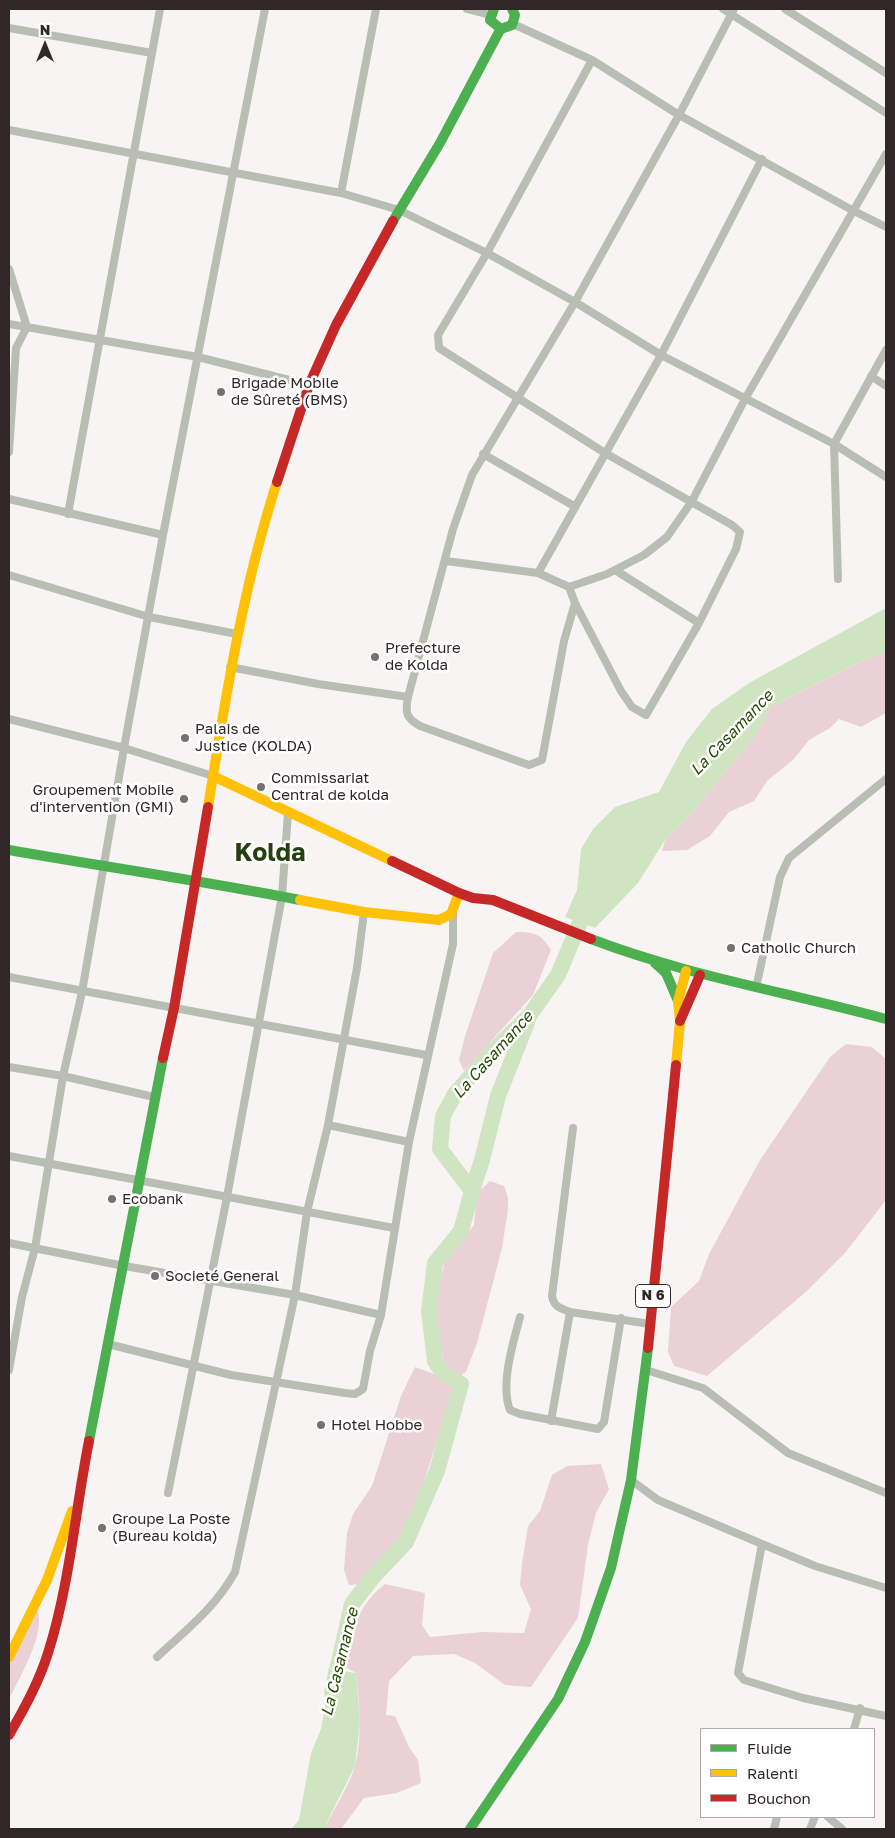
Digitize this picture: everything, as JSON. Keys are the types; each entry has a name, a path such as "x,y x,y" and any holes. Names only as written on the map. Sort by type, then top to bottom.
{"main road":[{"path":"492,12 492,25 500,30 510,28 513,24 515,20 513,9"},
{"path":"9,1735 28,1702 48,1653 70,1563 78,1496 124,1266 154,1097 174,1008 230,667 258,542 309,385 336,325 399,210 440,143 500,30"},
{"path":"213,776 459,893 473,898 493,900 654,962 700,975 844,1007 886,1019"},
{"path":"9,850 105,867 195,879 364,912 439,920 448,918 453,912 459,893"},
{"path":"654,962 666,973 678,1001"},
{"name":"N 6","path":"471,1829 558,1699 585,1642 611,1568 630,1480 646,1370 680,1021 678,1001 686,971"},
{"name":"N 6","path":"680,1021 700,975"},
{"path":"9,1657 47,1580 78,1496"}],"street":[{"path":"68,514 160,9"},
{"path":"9,1370 22,1297 35,1248 63,1076 82,992 163,535 265,9"},
{"path":"341,193 376,9"},
{"path":"466,9 492,12"},
{"path":"785,9 886,73"},
{"path":"575,603 564,641 542,760 529,765 420,726 409,720 405,712 408,697 453,529 472,475 575,302 679,115 729,10 886,113"},
{"path":"513,24 592,60 679,115 886,227"},
{"path":"9,28 152,53"},
{"path":"569,587 575,603 621,691 632,707 646,714 699,623 736,549 740,532 732,525 692,501 605,453 439,348 438,335 487,253 592,60"},
{"path":"9,130 232,174 341,193 399,210 487,253 575,302 660,355 834,444 886,478"},
{"path":"446,560 538,573 569,587 615,570 644,555 667,537 692,501 745,399 852,210 886,154"},
{"path":"538,573 660,355 762,159"},
{"path":"9,269 27,327 16,348 9,355"},
{"path":"9,324 198,357 309,385"},
{"path":"9,452 16,348"},
{"path":"838,579 834,444 886,350"},
{"path":"871,376 886,386"},
{"path":"483,454 574,506"},
{"path":"9,499 163,535"},
{"path":"615,570 699,623"},
{"path":"9,575 149,617 237,634"},
{"path":"230,667 318,684 408,697"},
{"path":"9,720 124,748 213,776"},
{"path":"756,988 780,877 789,858 886,780"},
{"path":"168,1493 192,1366 212,1280 282,896 288,813"},
{"path":"156,1658 211,1606 225,1590 235,1572 295,1295 307,1212 328,1125 357,968 364,912"},
{"path":"108,1344 231,1375 344,1393 355,1394 363,1389 370,1351 382,1315 394,1228 426,1055 453,944 453,912"},
{"path":"9,977 426,1055"},
{"path":"9,1067 63,1076 154,1097"},
{"path":"328,1125 409,1142"},
{"path":"573,1128 552,1296 558,1307 570,1312 621,1318 650,1324"},
{"path":"9,1156 394,1228"},
{"path":"9,1243 124,1266 295,1295 382,1315"},
{"path":"551,1421 570,1312"},
{"path":"520,1317 510,1355 506,1399 510,1410 551,1421 598,1429 602,1427 621,1318"},
{"path":"646,1370 703,1388 788,1453 886,1493"},
{"path":"630,1480 658,1500 762,1544 815,1566 886,1588"},
{"path":"762,1544 742,1642 738,1673 744,1680 803,1698 860,1708 886,1716"},
{"path":"854,1728 860,1708"},
{"path":"829,1818 842,1829"}],"shaded area":[{"path":"886,652 886,713 861,727 839,719 830,728 809,740 793,760 767,781 754,801 729,812 710,836 687,850 662,851 665,840 691,814 754,737 770,707 864,660"},
{"path":"516,932 541,937 551,950 533,995 464,1071 459,1060 465,1036 493,953"},
{"path":"846,1044 872,1047 886,1059 886,1200 845,1253 807,1291 707,1376 674,1366 668,1352 671,1307 699,1281 709,1254 760,1160 830,1057"},
{"path":"490,1181 504,1186 508,1197 508,1210 502,1248 477,1343 466,1372 453,1380 445,1366 433,1314 445,1260 474,1225 477,1193"},
{"path":"415,1367 447,1379 454,1388 411,1522 394,1547 360,1584 349,1585 344,1570 347,1533 353,1514 372,1486 401,1396"},
{"path":"601,1464 609,1489 596,1513 588,1545 578,1618 531,1687 505,1685 475,1663 454,1654 413,1656 389,1681 386,1715 395,1716 409,1747 418,1760 421,1783 397,1793 364,1798 341,1829 332,1829 326,1825 350,1780 355,1766 360,1720 356,1673 347,1668 353,1632 368,1601 385,1584 425,1593 422,1625 430,1637 482,1632 524,1633 531,1609 520,1585 528,1526 540,1511 552,1475 567,1466"},
{"path":"37,1609 39,1619 35,1642 25,1668 9,1700 9,1665"}],"water":[{"path":"886,608 886,652 864,660 770,707 754,737 691,814 665,840 638,883 595,928 565,917 577,890 581,849 593,829 615,807 659,792 686,742 712,709 749,683"},
{"path":"328,1669 356,1673 360,1723 355,1766 326,1824 332,1829 291,1829 299,1820 311,1753 321,1729 327,1693"}],"waterway":[{"name":"La Casamance","path":"332,1692 352,1604 372,1578 406,1542 437,1471 461,1384 443,1373 435,1361 429,1311 435,1263 461,1231 472,1191 440,1149 443,1116 455,1094 490,1054 529,1016 558,975 589,901"},
{"path":"472,1191 498,1096 528,1020"}],"traffic: fast":[{"path":"494,9 490,20 501,29 512,25 515,15 512,9"},
{"path":"393,221 440,143 500,30"},
{"path":"9,850 300,900"},
{"path":"591,939 664,963 886,1019"},
{"path":"655,963 666,973 678,1001"},
{"path":"89,1441 163,1058"},
{"path":"470,1829 558,1699 585,1642 611,1568 631,1480 648,1348"}],"traffic: slow":[{"path":"213,776 232,664 247,591 277,482"},
{"path":"208,807 213,776 392,861"},
{"path":"300,900 364,912 439,920 451,914 459,893"},
{"path":"676,1065 680,1021 678,1001 686,971"},
{"path":"9,1657 47,1580 72,1511"}],"traffic: jam":[{"path":"277,482 309,385 336,325 393,221"},
{"path":"163,1058 174,1008 208,807"},
{"path":"392,861 459,893 473,898 493,900 591,939"},
{"path":"680,1021 700,975"},
{"path":"648,1348 676,1065"},
{"path":"9,1735 26,1705 40,1674 56,1627 67,1574 89,1441"}],"place":[{"name":"Brigade Mobile de Sûreté (BMS)","path":"221,392"},
{"name":"Prefecture de Kolda","path":"375,657"},
{"name":"Palais de Justice (KOLDA)","path":"185,738"},
{"name":"Commissariat Central de kolda","path":"261,787"},
{"name":"Groupement Mobile d'intervention (GMI)","path":"184,799"},
{"name":"Catholic Church","path":"731,948"},
{"name":"Ecobank","path":"112,1199"},
{"name":"Societé General","path":"155,1276"},
{"name":"Hotel Hobbe","path":"321,1425"},
{"name":"Groupe La Poste (Bureau kolda)","path":"102,1528"}],"district":[{"name":"Kolda","path":"270,853"}]}
